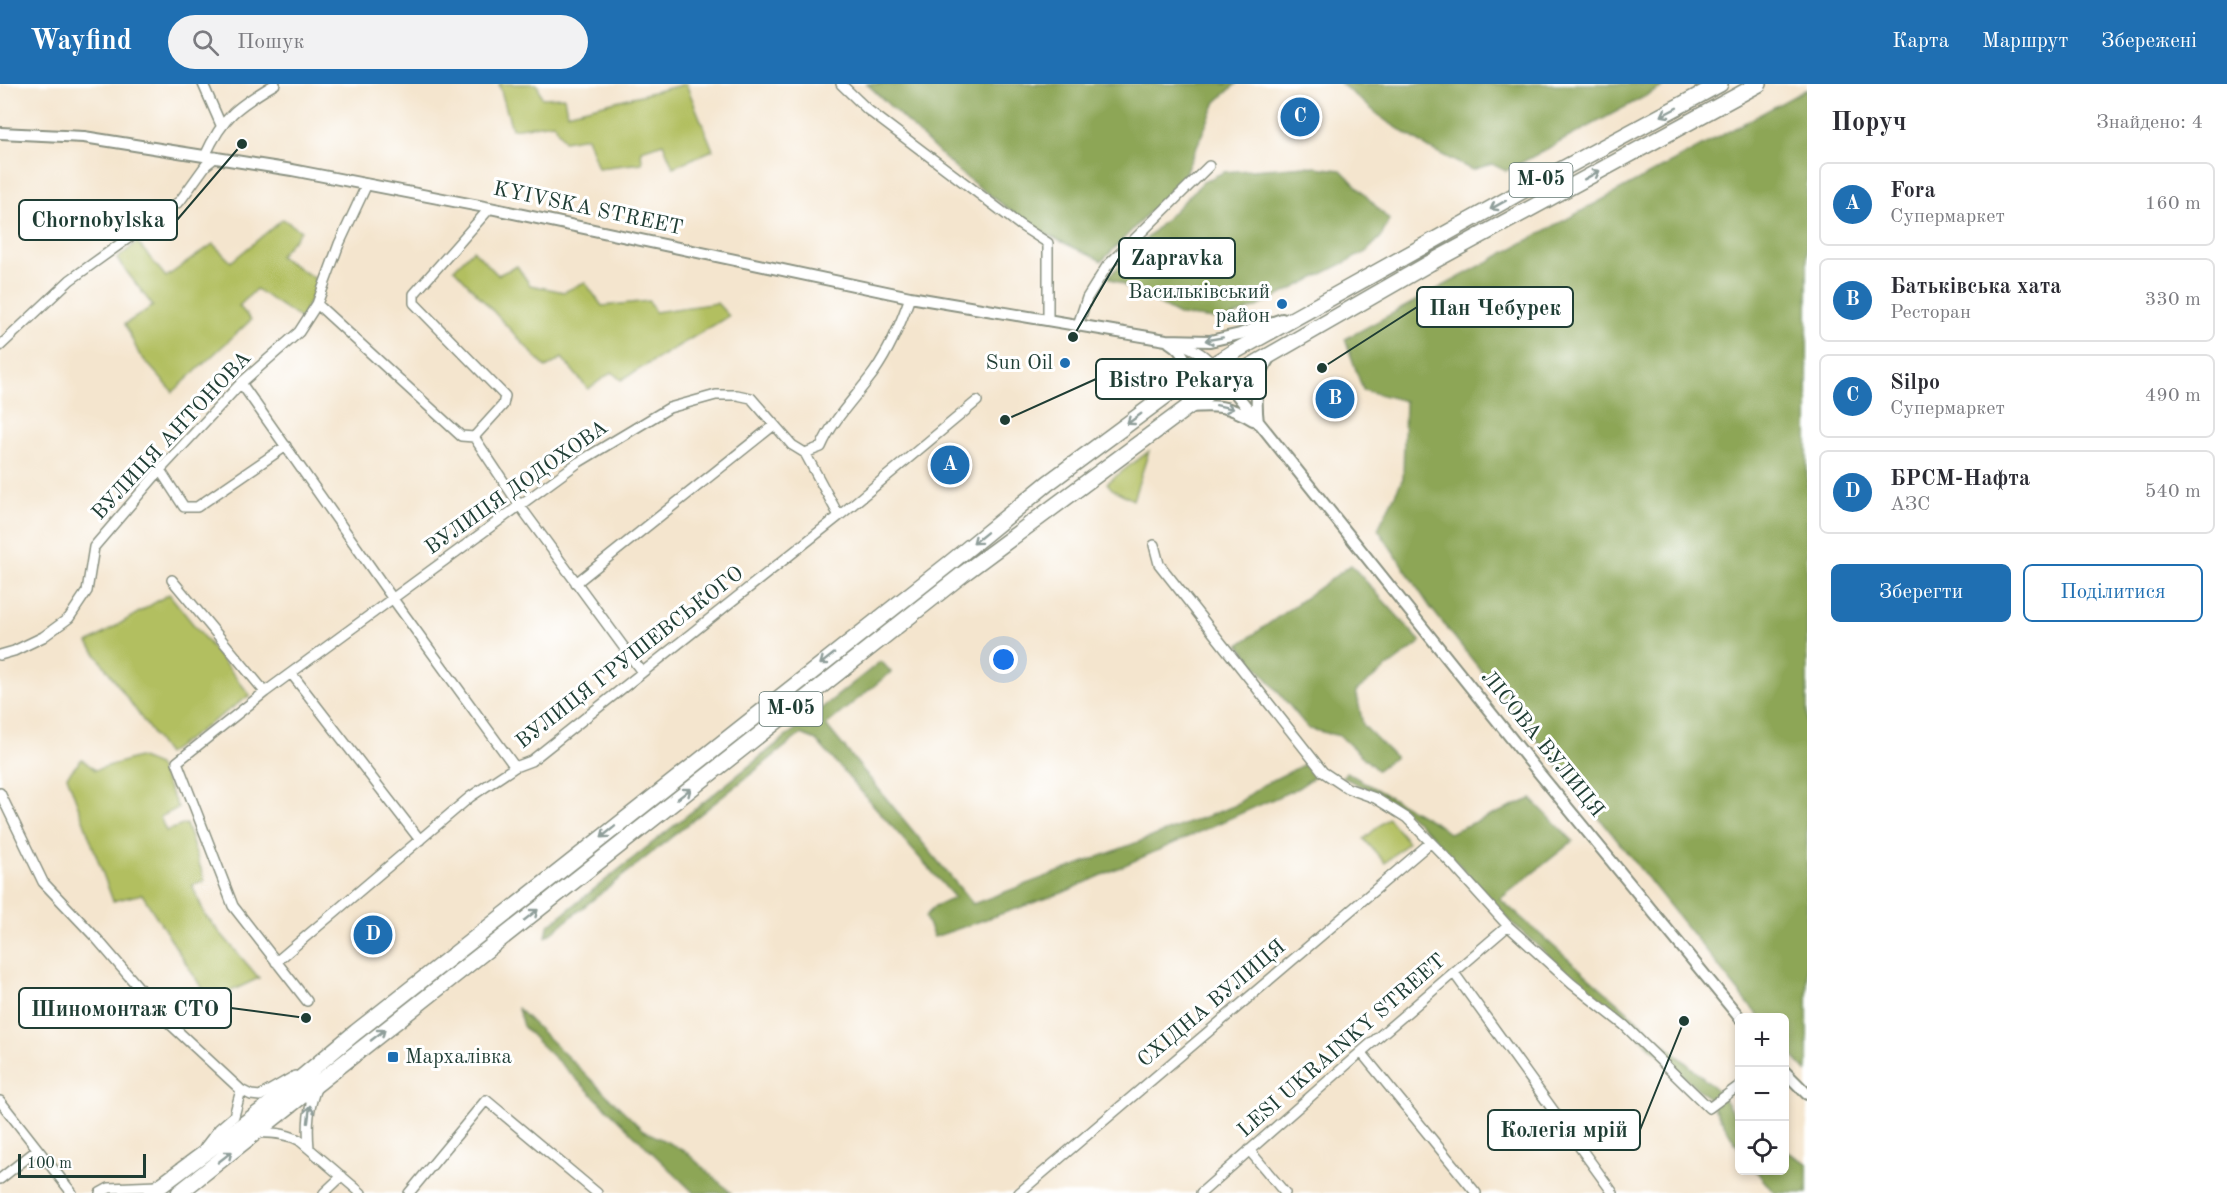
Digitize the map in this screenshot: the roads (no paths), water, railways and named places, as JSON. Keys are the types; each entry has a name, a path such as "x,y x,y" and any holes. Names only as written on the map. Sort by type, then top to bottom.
{"highway":[{"name":"М-05","path":"179,1193 254,1133 315,1075 756,714 950,563 1048,483 1179,386 1310,309 1720,84"},
{"name":"М-05","path":"155,1190 264,1109 315,1075 963,574 1225,381 1430,263 1759,84"}],"street":[{"path":"203,84 221,125"},
{"path":"205,156 221,125 232,112 275,84"},
{"path":"843,86 868,110 1020,225 1048,243 1048,320"},
{"name":"KYIVSKA STREET","path":"0,133 84,137 216,157 489,207 910,297 1166,340 1210,341 1240,334 1310,309"},
{"path":"0,346 70,280 180,201 206,165 216,157"},
{"path":"1078,325 1087,298 1107,266 1209,166"},
{"name":"ВУЛИЦЯ АНТОНОВА","path":"0,655 43,637 69,618 87,591 94,547 160,470 241,383 299,332 317,304 339,244 367,184"},
{"path":"474,437 503,405 505,396 414,303 414,294 489,207"},
{"path":"839,516 805,453 821,447 828,431 876,370 899,328 910,297"},
{"path":"317,304 461,436 474,437"},
{"path":"1166,340 1193,348 1213,365"},
{"path":"1166,340 1179,348 1185,357 1186,365 1179,386"},
{"path":"1258,423 1257,386 1271,355"},
{"name":"ЛІСОВА ВУЛИЦЯ","path":"1213,365 1543,777 1736,1013"},
{"path":"241,383 515,767"},
{"name":"ВУЛИЦЯ ДОДОХОВА","path":"307,1001 232,906 177,762 265,692 579,462 669,408 716,395 751,398 792,445 805,453"},
{"name":"ВУЛИЦЯ ГРУШЕВСЬКОГО","path":"276,962 470,797 515,767 531,761 839,516 977,401"},
{"path":"1188,407 1216,405 1229,408 1258,423"},
{"path":"576,583 774,425"},
{"path":"474,437 520,506 642,672"},
{"path":"160,470 184,507 198,507 286,446"},
{"path":"1154,544 1160,564 1323,772 1347,788 1375,798 1407,818 1508,926 1572,984 1624,1025 1709,1108 1735,1089"},
{"path":"172,580 265,692"},
{"path":"291,673 420,840"},
{"path":"0,793 43,882 98,939 170,1024 242,1090 251,1095 260,1096 315,1075"},
{"name":"СХІДНА ВУЛИЦЯ","path":"1019,1193 1430,843"},
{"name":"LESI UKRAINKY STREET","path":"1201,1193 1360,1052 1508,926"},
{"path":"1454,973 1613,1193"},
{"path":"1360,1052 1476,1193"},
{"path":"309,1148 307,1122 315,1075"},
{"path":"1789,1075 1807,1094"},
{"path":"194,1161 219,1129 234,1116 242,1090"},
{"path":"409,1193 486,1100 597,1193"},
{"path":"0,1101 72,1193"},
{"path":"254,1133 273,1132 289,1135 309,1148 361,1193"},
{"path":"0,1179 37,1150"},
{"path":"1249,1150 1285,1193"},
{"path":"324,1193 342,1176"},
{"path":"100,1193 109,1188 155,1190"}],"place":[{"name":"Silpo","path":"1300,117"},
{"name":"Chornobylska","path":"242,144"},
{"name":"Васильківський район","path":"1282,304"},
{"name":"Zapravka","path":"1073,337"},
{"name":"Sun Oil","path":"1065,363"},
{"name":"Пан Чебурек","path":"1322,368"},
{"name":"Батьківська хата","path":"1335,399"},
{"name":"Bistro Pekarya","path":"1005,420"},
{"name":"Fora","path":"950,465"},
{"name":"БРСМ-Нафта","path":"373,935"},
{"name":"Шиномонтаж СТО","path":"306,1018"},
{"name":"Колегія мрій","path":"1684,1021"},
{"name":"Мархалівка","path":"393,1057"}]}
